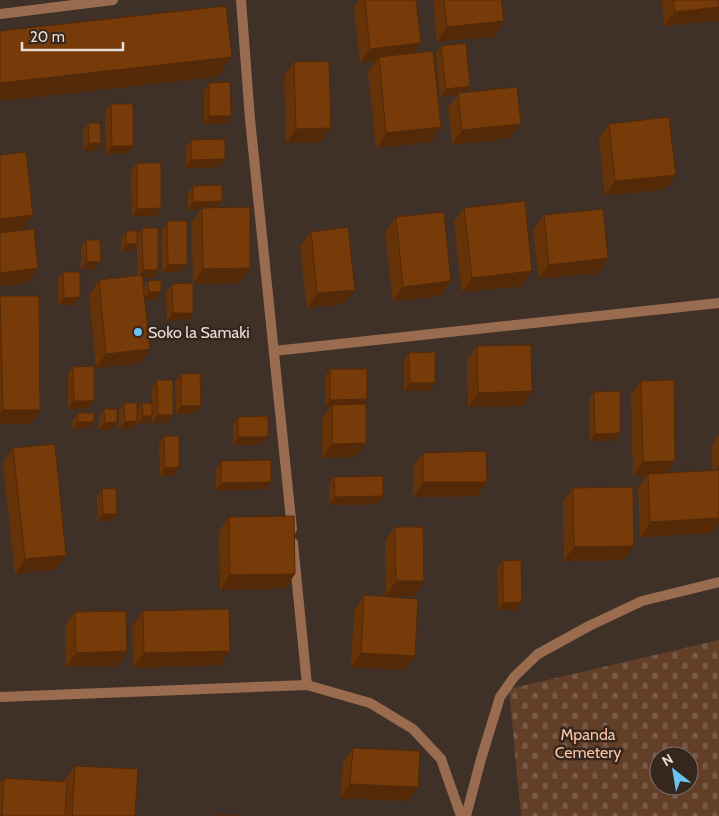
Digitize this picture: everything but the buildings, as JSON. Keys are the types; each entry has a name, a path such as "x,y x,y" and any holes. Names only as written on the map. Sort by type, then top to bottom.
{"street":[{"path":"0,14 113,0"},
{"path":"241,0 250,119 307,685"},
{"path":"274,351 719,304"},
{"path":"466,816 480,760 500,696 514,677 538,654 589,626 642,601 719,582"},
{"path":"0,697 307,685 370,703 413,730 441,760 461,816"}],"green space":[{"name":"Mpanda Cemetery","path":"719,640 719,816 521,816 509,689"}],"place":[{"name":"Soko la Samaki","path":"138,332"}]}
